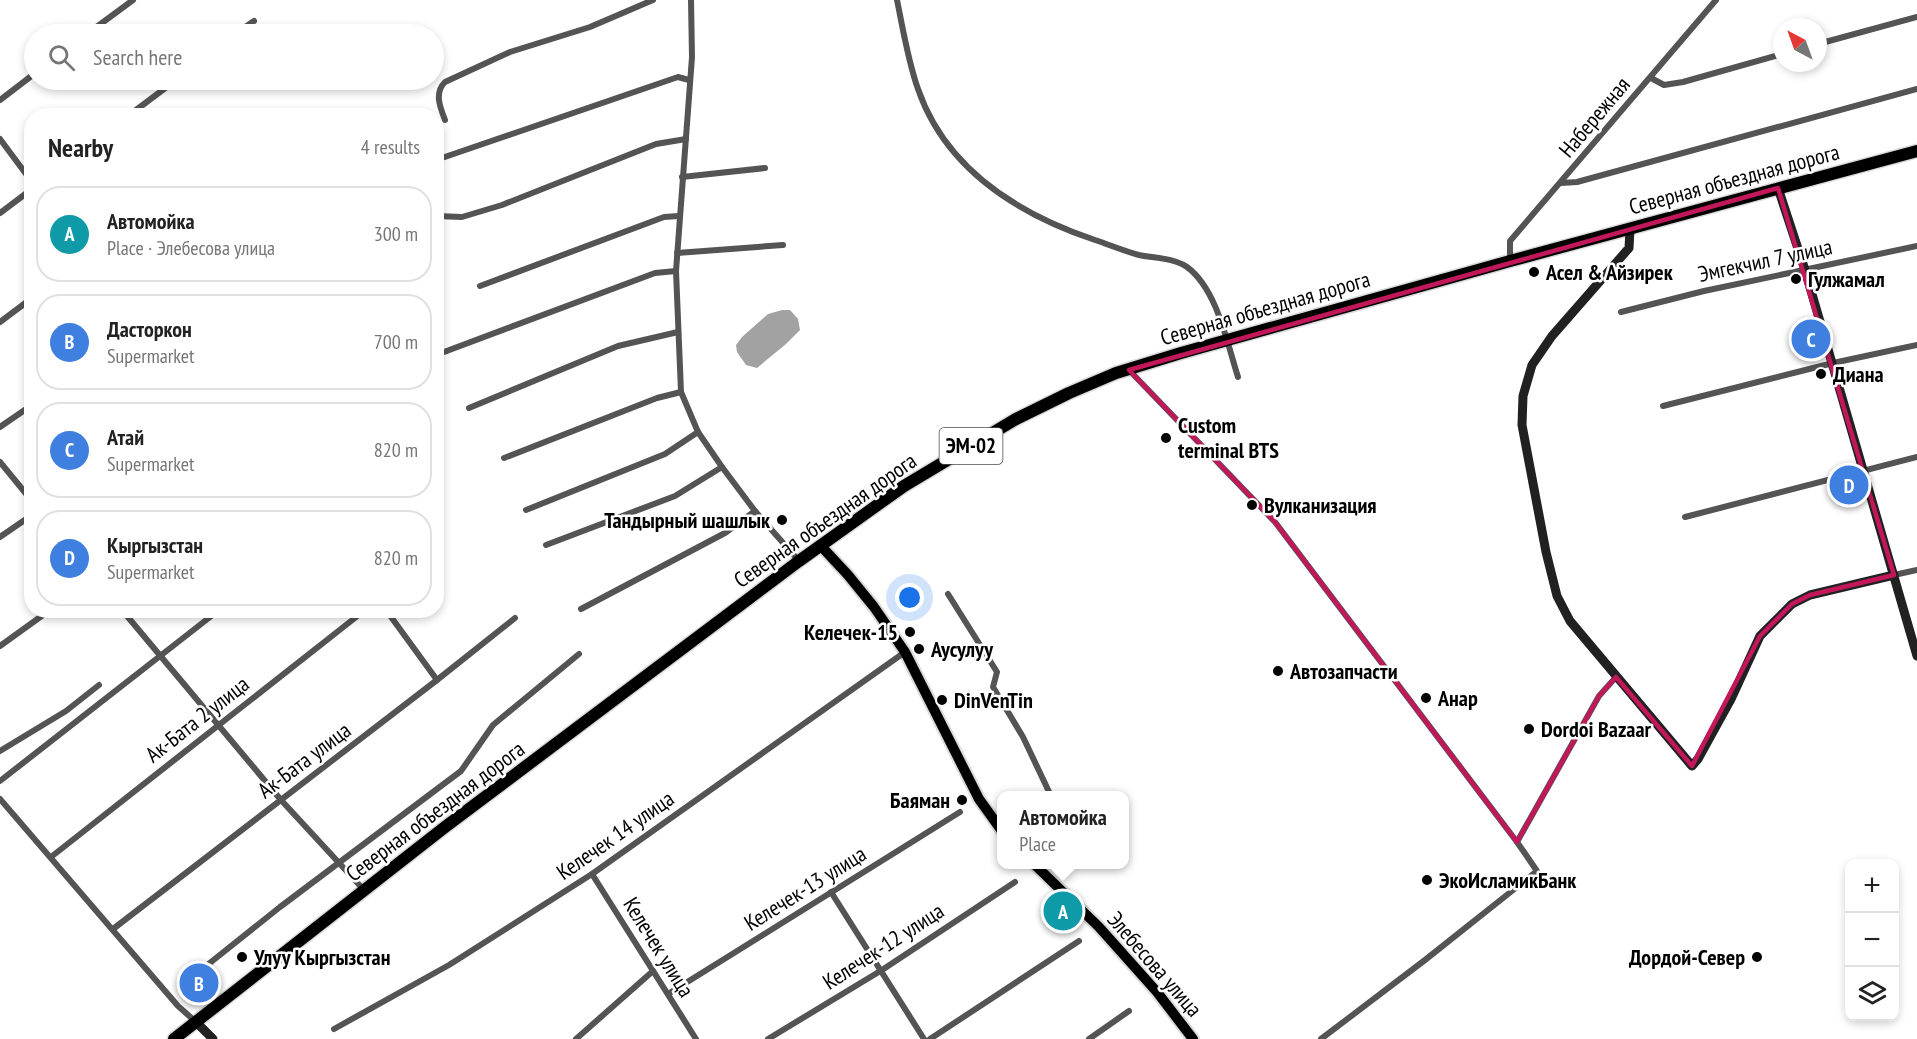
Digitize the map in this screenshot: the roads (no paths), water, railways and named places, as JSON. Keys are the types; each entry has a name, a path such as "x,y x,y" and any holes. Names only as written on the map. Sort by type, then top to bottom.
{"highway":[{"name":"Северная объездная дорога","path":"174,1039 446,827 820,546 904,486 1016,419 1069,393 1181,353 1917,151"}],"main road":[{"path":"820,546 849,575 905,652 979,800 997,824"},
{"name":"Элебесова улица","path":"1039,869 1099,927 1157,992 1193,1039"}],"street":[{"path":"101,24 133,0"},
{"path":"444,83 510,52 590,27 653,0"},
{"path":"691,0 692,57 676,272 681,392 699,432 722,467 755,511 800,561"},
{"path":"897,0 918,89 936,128 957,158 1002,196 1063,229 1137,254 1179,262 1188,268 1202,283 1216,308 1238,377"},
{"name":"Набережная","path":"1510,261 1510,241 1716,0"},
{"path":"1827,42 1917,17"},
{"path":"250,24 254,21"},
{"path":"1651,78 1664,85 1683,82 1773,57"},
{"path":"444,157 678,77 689,80"},
{"path":"0,100 24,82"},
{"path":"1561,183 1577,182 1917,89"},
{"path":"139,108 163,90"},
{"path":"440,90 441,108"},
{"path":"0,139 24,171"},
{"path":"444,216 462,217 502,206 656,144 686,139"},
{"path":"682,177 765,168"},
{"path":"1778,188 1833,363 1917,656"},
{"path":"0,213 24,195"},
{"path":"480,286 664,217 679,216"},
{"path":"1630,230 1629,248 1552,336 1533,365 1523,396 1522,425 1546,552 1557,596 1570,621 1616,677 1692,766 1731,699 1760,636 1792,604 1810,595 1917,570"},
{"path":"677,253 783,245"},
{"name":"Эмгекчил 7 улица","path":"1621,312 1704,291 1917,246"},
{"path":"444,352 655,273 676,272"},
{"path":"0,322 24,304"},
{"path":"469,408 618,346 678,332"},
{"path":"1663,406 1833,363 1917,345"},
{"path":"1129,370 1275,522 1538,871 1321,1039"},
{"path":"504,458 657,398 681,392"},
{"path":"0,427 24,410"},
{"path":"526,510 665,454 699,432"},
{"path":"1685,517 1917,457"},
{"path":"0,462 24,491"},
{"path":"546,545 675,496 722,467"},
{"path":"581,609 724,533 755,511"},
{"path":"0,537 24,520"},
{"path":"948,594 997,672 993,687 1023,737 1049,791"},
{"path":"0,646 39,618"},
{"path":"129,618 281,800 365,890"},
{"path":"0,781 209,618"},
{"name":"Ак-Бата 2 улица","path":"51,857 355,618"},
{"path":"392,618 437,680"},
{"name":"Ак-Бата улица","path":"113,929 515,618"},
{"name":"Келечек 14 улица","path":"334,1029 449,965 592,874 905,652"},
{"path":"196,974 461,771 493,725 579,654"},
{"path":"1517,842 1599,696 1616,677"},
{"path":"0,751 66,711 99,685"},
{"path":"0,799 178,1006 213,1039"},
{"name":"Келечек-13 улица","path":"668,994 960,812"},
{"name":"Келечек улица","path":"592,874 696,1039"},
{"name":"Келечек-12 улица","path":"768,1039 882,970 1015,882"},
{"path":"831,892 924,1039"},
{"path":"930,1039 1079,941"},
{"path":"576,1039 653,971"},
{"path":"1089,1039 1129,1011"}],"place":[{"name":"Асел & Айзирек","path":"1534,272"},
{"name":"Гулжамал","path":"1796,279"},
{"name":"Атай","path":"1811,339"},
{"name":"Диана","path":"1821,374"},
{"name":"Custom terminal BTS","path":"1166,438"},
{"name":"Кыргызстан","path":"1849,485"},
{"name":"Вулканизация","path":"1252,505"},
{"name":"Тандырный шашлык","path":"782,520"},
{"name":"Келечек-15","path":"910,632"},
{"name":"Аусулуу","path":"919,649"},
{"name":"Автозапчасти","path":"1278,671"},
{"name":"Анар","path":"1426,698"},
{"name":"DinVenTin","path":"942,700"},
{"name":"Dordoi Bazaar","path":"1529,729"},
{"name":"Баяман","path":"962,800"},
{"name":"ЭкоИсламикБанк","path":"1427,880"},
{"name":"Автомойка","path":"1063,911"},
{"name":"Улуу Кыргызстан","path":"242,957"},
{"name":"Дордой-Север","path":"1757,957"},
{"name":"Дасторкон","path":"199,983"}]}
